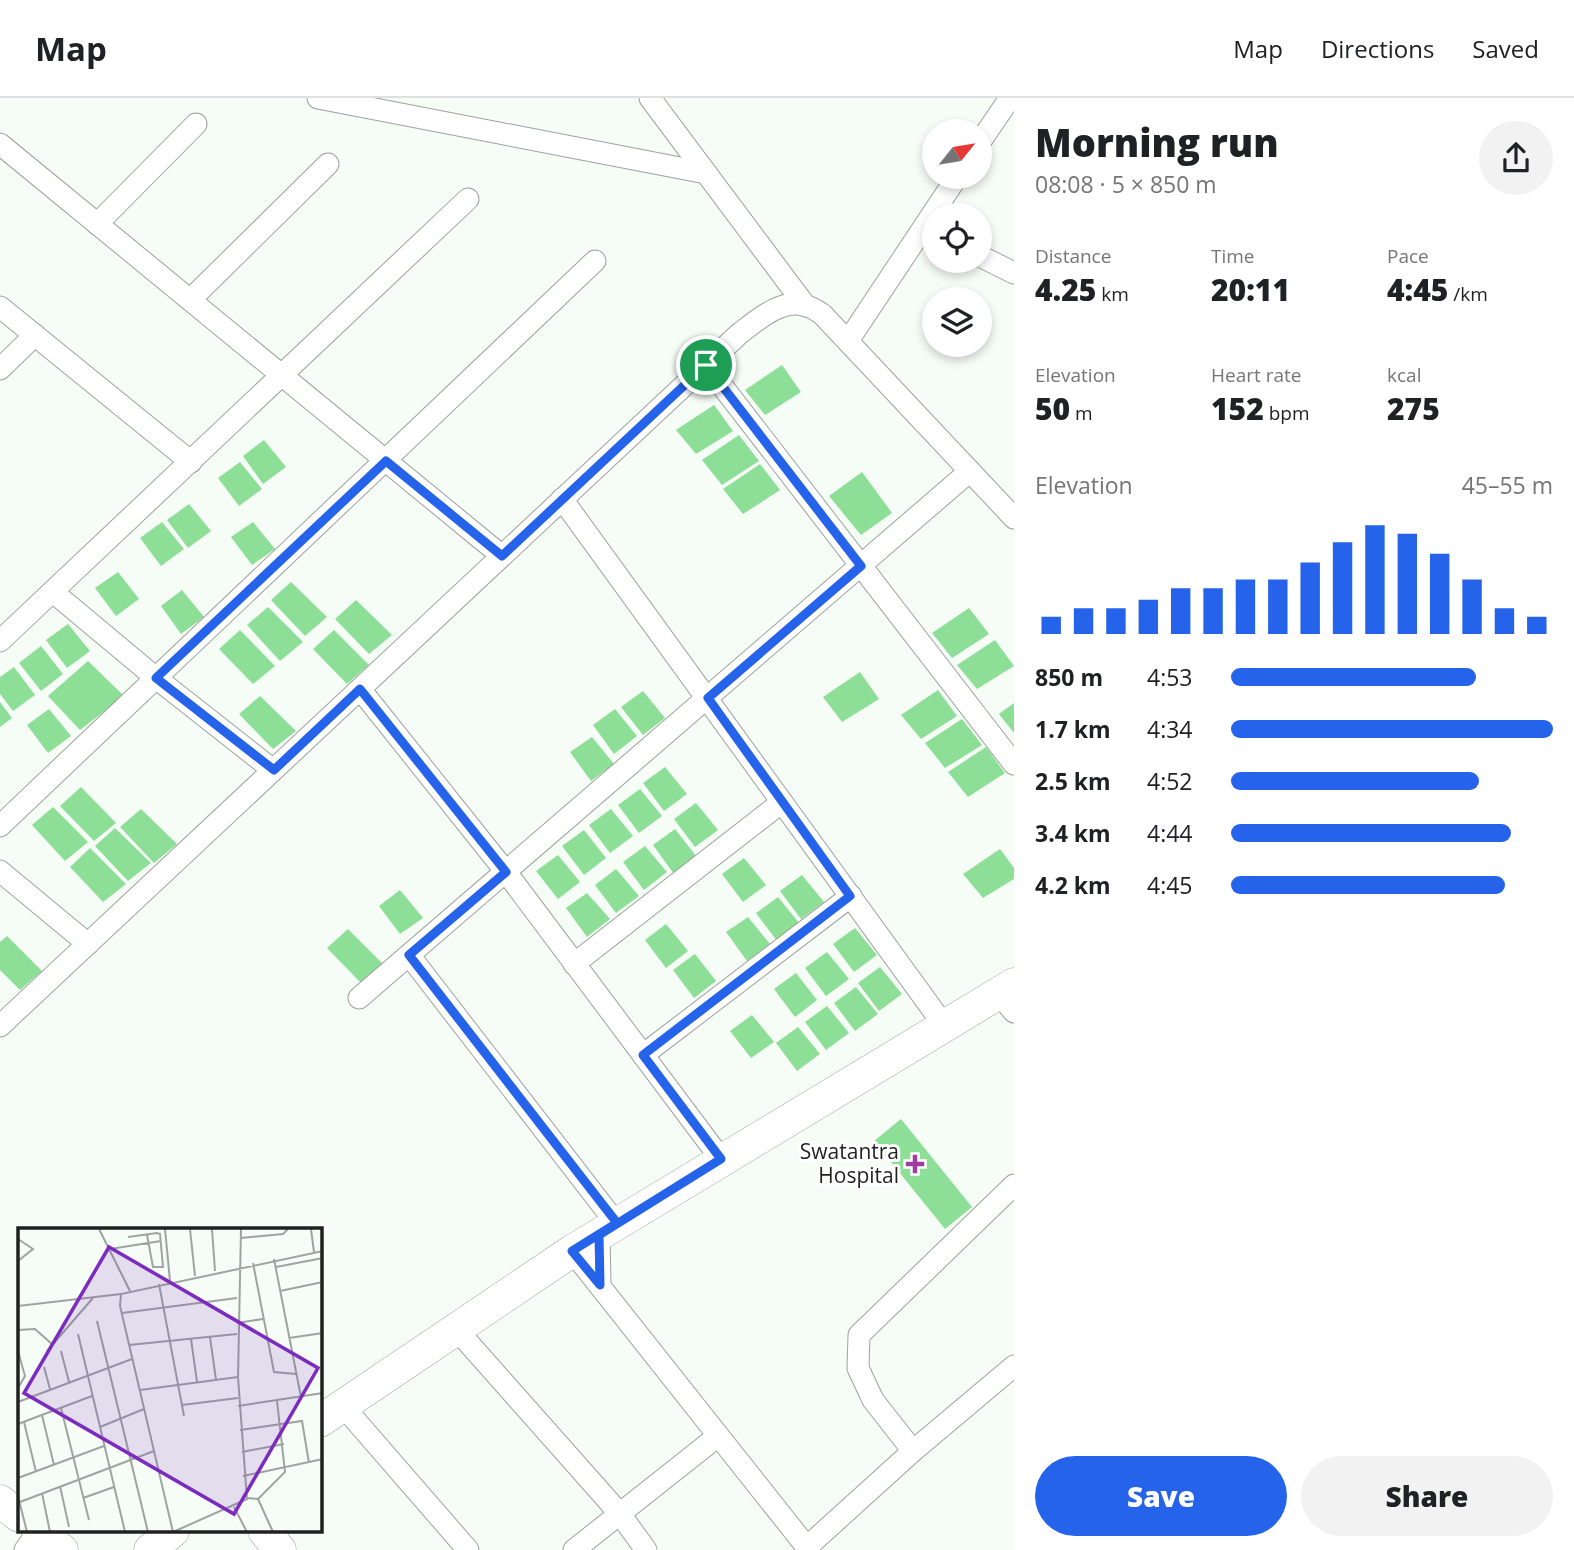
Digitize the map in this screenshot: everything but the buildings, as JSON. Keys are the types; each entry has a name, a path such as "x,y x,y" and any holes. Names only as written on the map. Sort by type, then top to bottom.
{"street":[{"path":"650,98 804,304 822,314 1014,518"},
{"path":"331,99 706,173"},
{"path":"992,128 1008,109"},
{"path":"97,224 196,124"},
{"path":"0,144 502,556"},
{"path":"190,300 328,164"},
{"path":"0,641 468,199"},
{"path":"848,341 922,240"},
{"path":"0,826 595,261"},
{"path":"992,262 1014,273"},
{"path":"0,1026 739,334 763,316 786,306 804,304"},
{"path":"0,307 191,462"},
{"path":"0,369 35,335"},
{"path":"706,365 1014,764"},
{"path":"359,998 970,471"},
{"path":"562,499 943,1024"},
{"path":"53,592 156,678 274,770"},
{"path":"360,689 506,872 721,1159"},
{"path":"574,964 782,802"},
{"path":"0,871 88,944"},
{"path":"643,1055 850,896"},
{"path":"409,955 608,1229 600,1285"},
{"path":"468,1550 332,1413 572,1251 721,1159 943,1024 1009,996"},
{"path":"913,1451 873,1401 858,1368 859,1335 1014,1185"},
{"path":"572,1251 808,1549 913,1451 1014,1366"},
{"path":"456,1329 620,1514 646,1550"},
{"path":"574,1550 719,1436"},
{"path":"0,1501 18,1515"},
{"path":"25,1550 37,1532"},
{"path":"39,1532 62,1550"},
{"path":"150,1550 172,1532"},
{"path":"265,1532 280,1550"}],"place":[{"name":"Swatantra Hospital","path":"915,1164"}],"route":[{"path":"706,365 861,566 708,698 850,896 643,1055 721,1159 599,1235 600,1285 572,1251 617,1223 409,955 506,872 360,689 274,770 156,678 386,461 502,556 706,365"}]}
